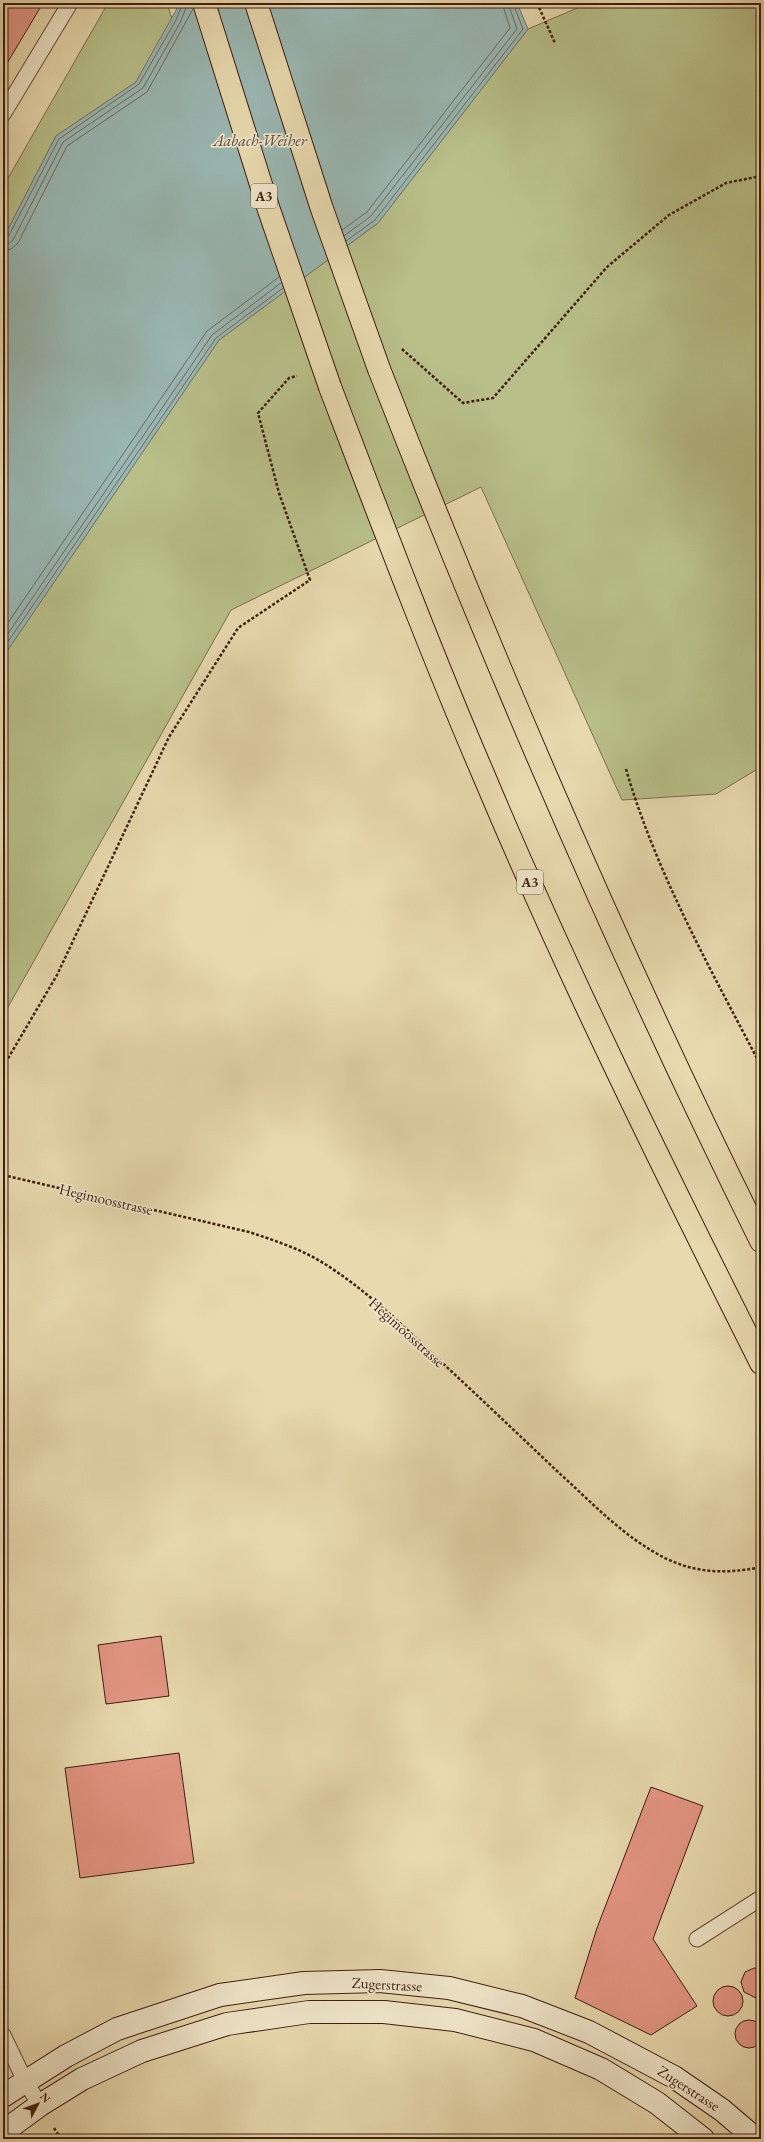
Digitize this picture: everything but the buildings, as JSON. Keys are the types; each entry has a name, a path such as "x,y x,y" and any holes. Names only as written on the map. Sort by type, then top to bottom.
{"highway":[{"name":"A3","path":"204,3 269,210 330,387 437,666 527,875 610,1059 761,1363"},
{"path":"256,3 322,209 379,369 459,573 542,769 651,1013 761,1241"}],"main road":[{"name":"Zugerstrasse","path":"3,2096 66,2056 117,2029 220,1995 304,1983 380,1981 449,1988 522,2006 589,2032 674,2077 722,2110 756,2139"},
{"name":"Zugerstrasse","path":"3,2132 40,2105 82,2079 142,2051 228,2024 309,2012 384,2012 455,2020 534,2040 601,2070 657,2103 703,2139"}],"lane":[{"path":"3,114 70,3"},
{"path":"698,1939 761,1898"},
{"path":"3,2036 25,2081 40,2105"}],"path":[{"path":"537,3 555,43"},
{"path":"401,348 463,403 493,398 607,267 669,215 726,183 761,176"},
{"path":"3,1067 57,975 170,738 238,628 310,580 279,493 258,413 289,378 304,373"},
{"path":"626,769 637,805 659,859 700,948 761,1066"},
{"name":"Hegimoosstrasse","path":"3,1175 249,1232 289,1246 319,1261 352,1283 408,1331 602,1513 654,1552 678,1564 703,1571 735,1572 761,1567"}],"green space":[{"path":"108,3 167,3 172,19 136,82 56,136 3,239 3,187"},
{"path":"589,3 761,3 761,767 716,794 622,800 481,487 231,610 3,1016 3,657 219,340 378,223 528,29"}],"water":[{"name":"Aabach-Weiher","path":"180,3 517,3 528,29 378,223 219,340 3,657 3,239 56,136 136,82"}]}
